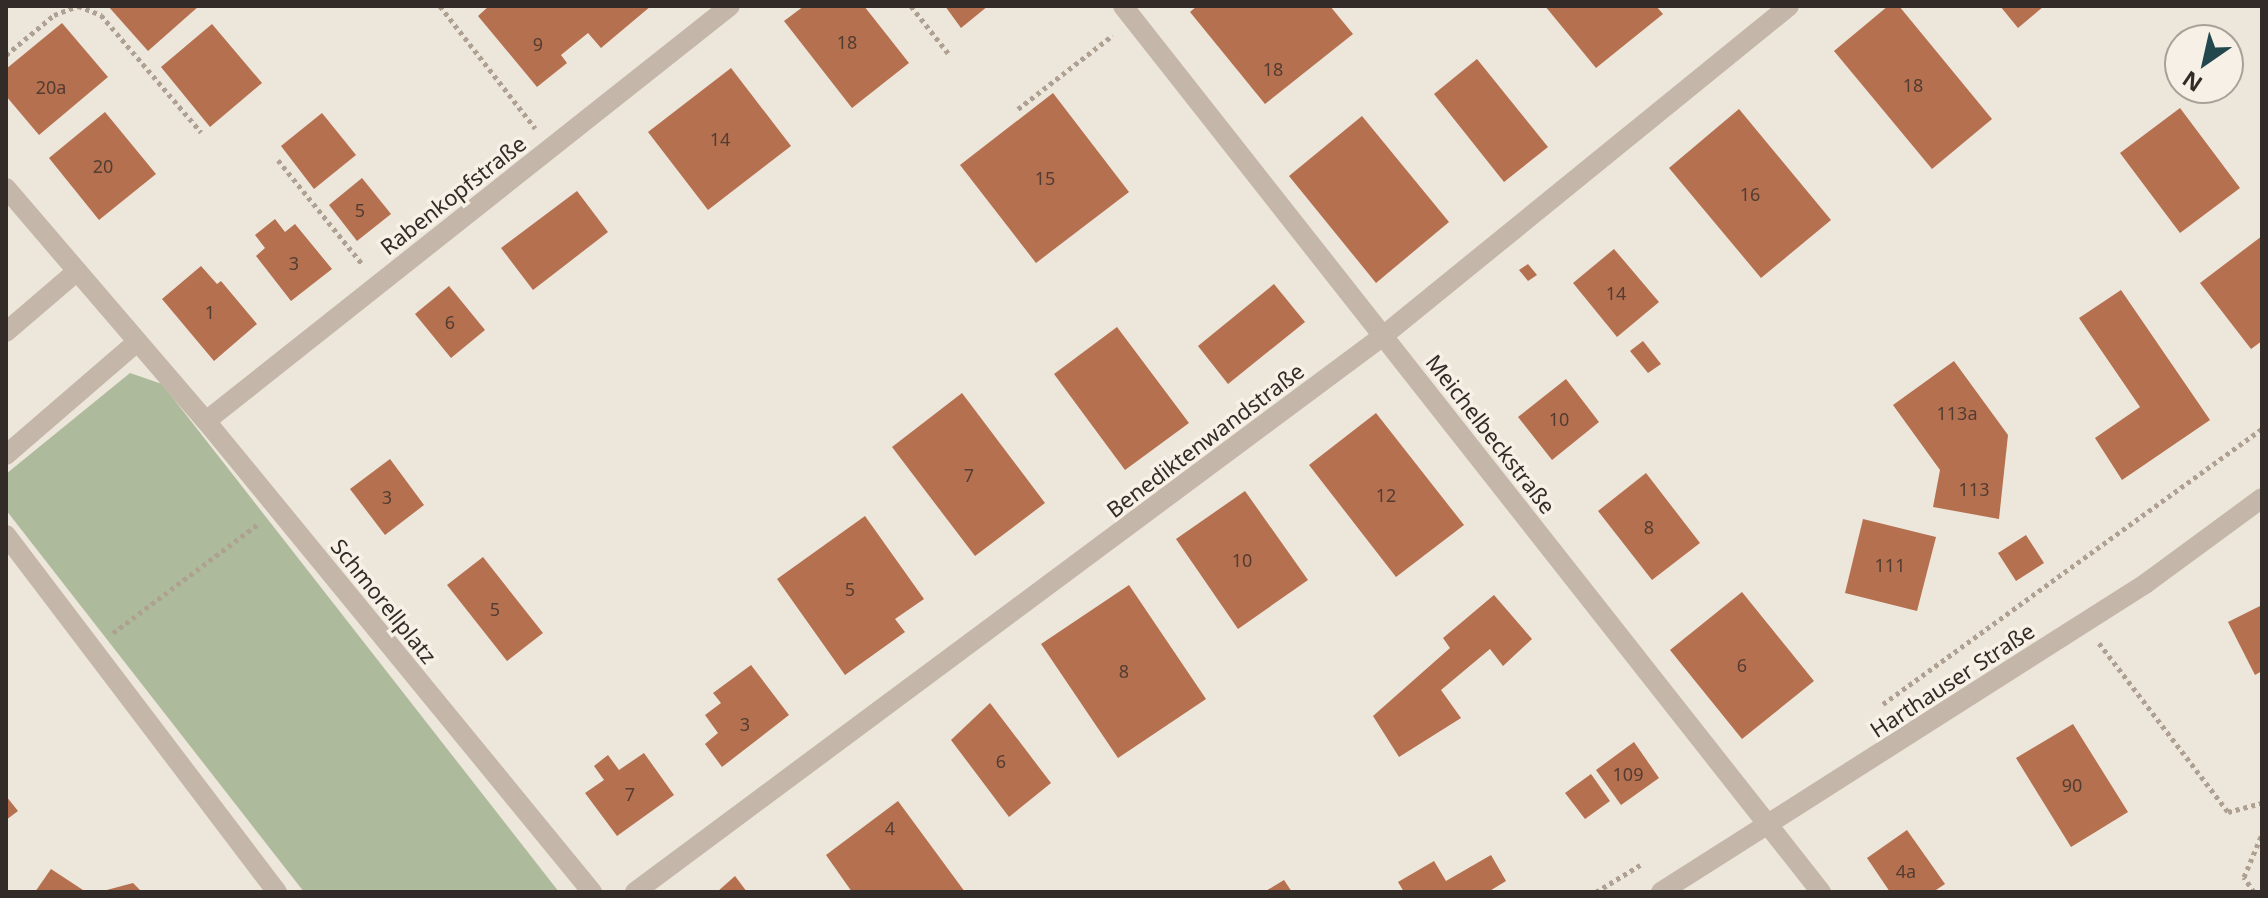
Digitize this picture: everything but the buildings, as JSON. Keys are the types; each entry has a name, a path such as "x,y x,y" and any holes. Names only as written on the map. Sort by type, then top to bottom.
{"street":[{"name":"Rabenkopfstraße","path":"206,421 730,6"},
{"name":"Benediktenwandstraße","path":"635,892 1383,336 1789,6"},
{"name":"Meichelbeckstraße","path":"1128,13 1821,892"},
{"name":"Schmorellplatz","path":"6,188 206,421 592,892"},
{"path":"6,332 76,272"},
{"path":"6,455 137,342"},
{"name":"Harthauser Straße","path":"1661,892 2084,623 2262,498"},
{"path":"6,535 277,892"}],"path":[{"path":"6,55 54,15 78,6 101,15 201,132"},
{"path":"440,6 551,148"},
{"path":"911,6 948,53"},
{"path":"1018,109 1128,13"},
{"path":"278,160 378,285"},
{"path":"1883,704 2262,429"},
{"path":"93,648 278,509"},
{"path":"2084,623 2228,812 2262,803"},
{"path":"2254,892 2244,877 2262,834"},
{"path":"1596,892 1640,865"}],"green space":[{"path":"130,373 162,384 559,892 304,892 6,510 6,474"}]}
